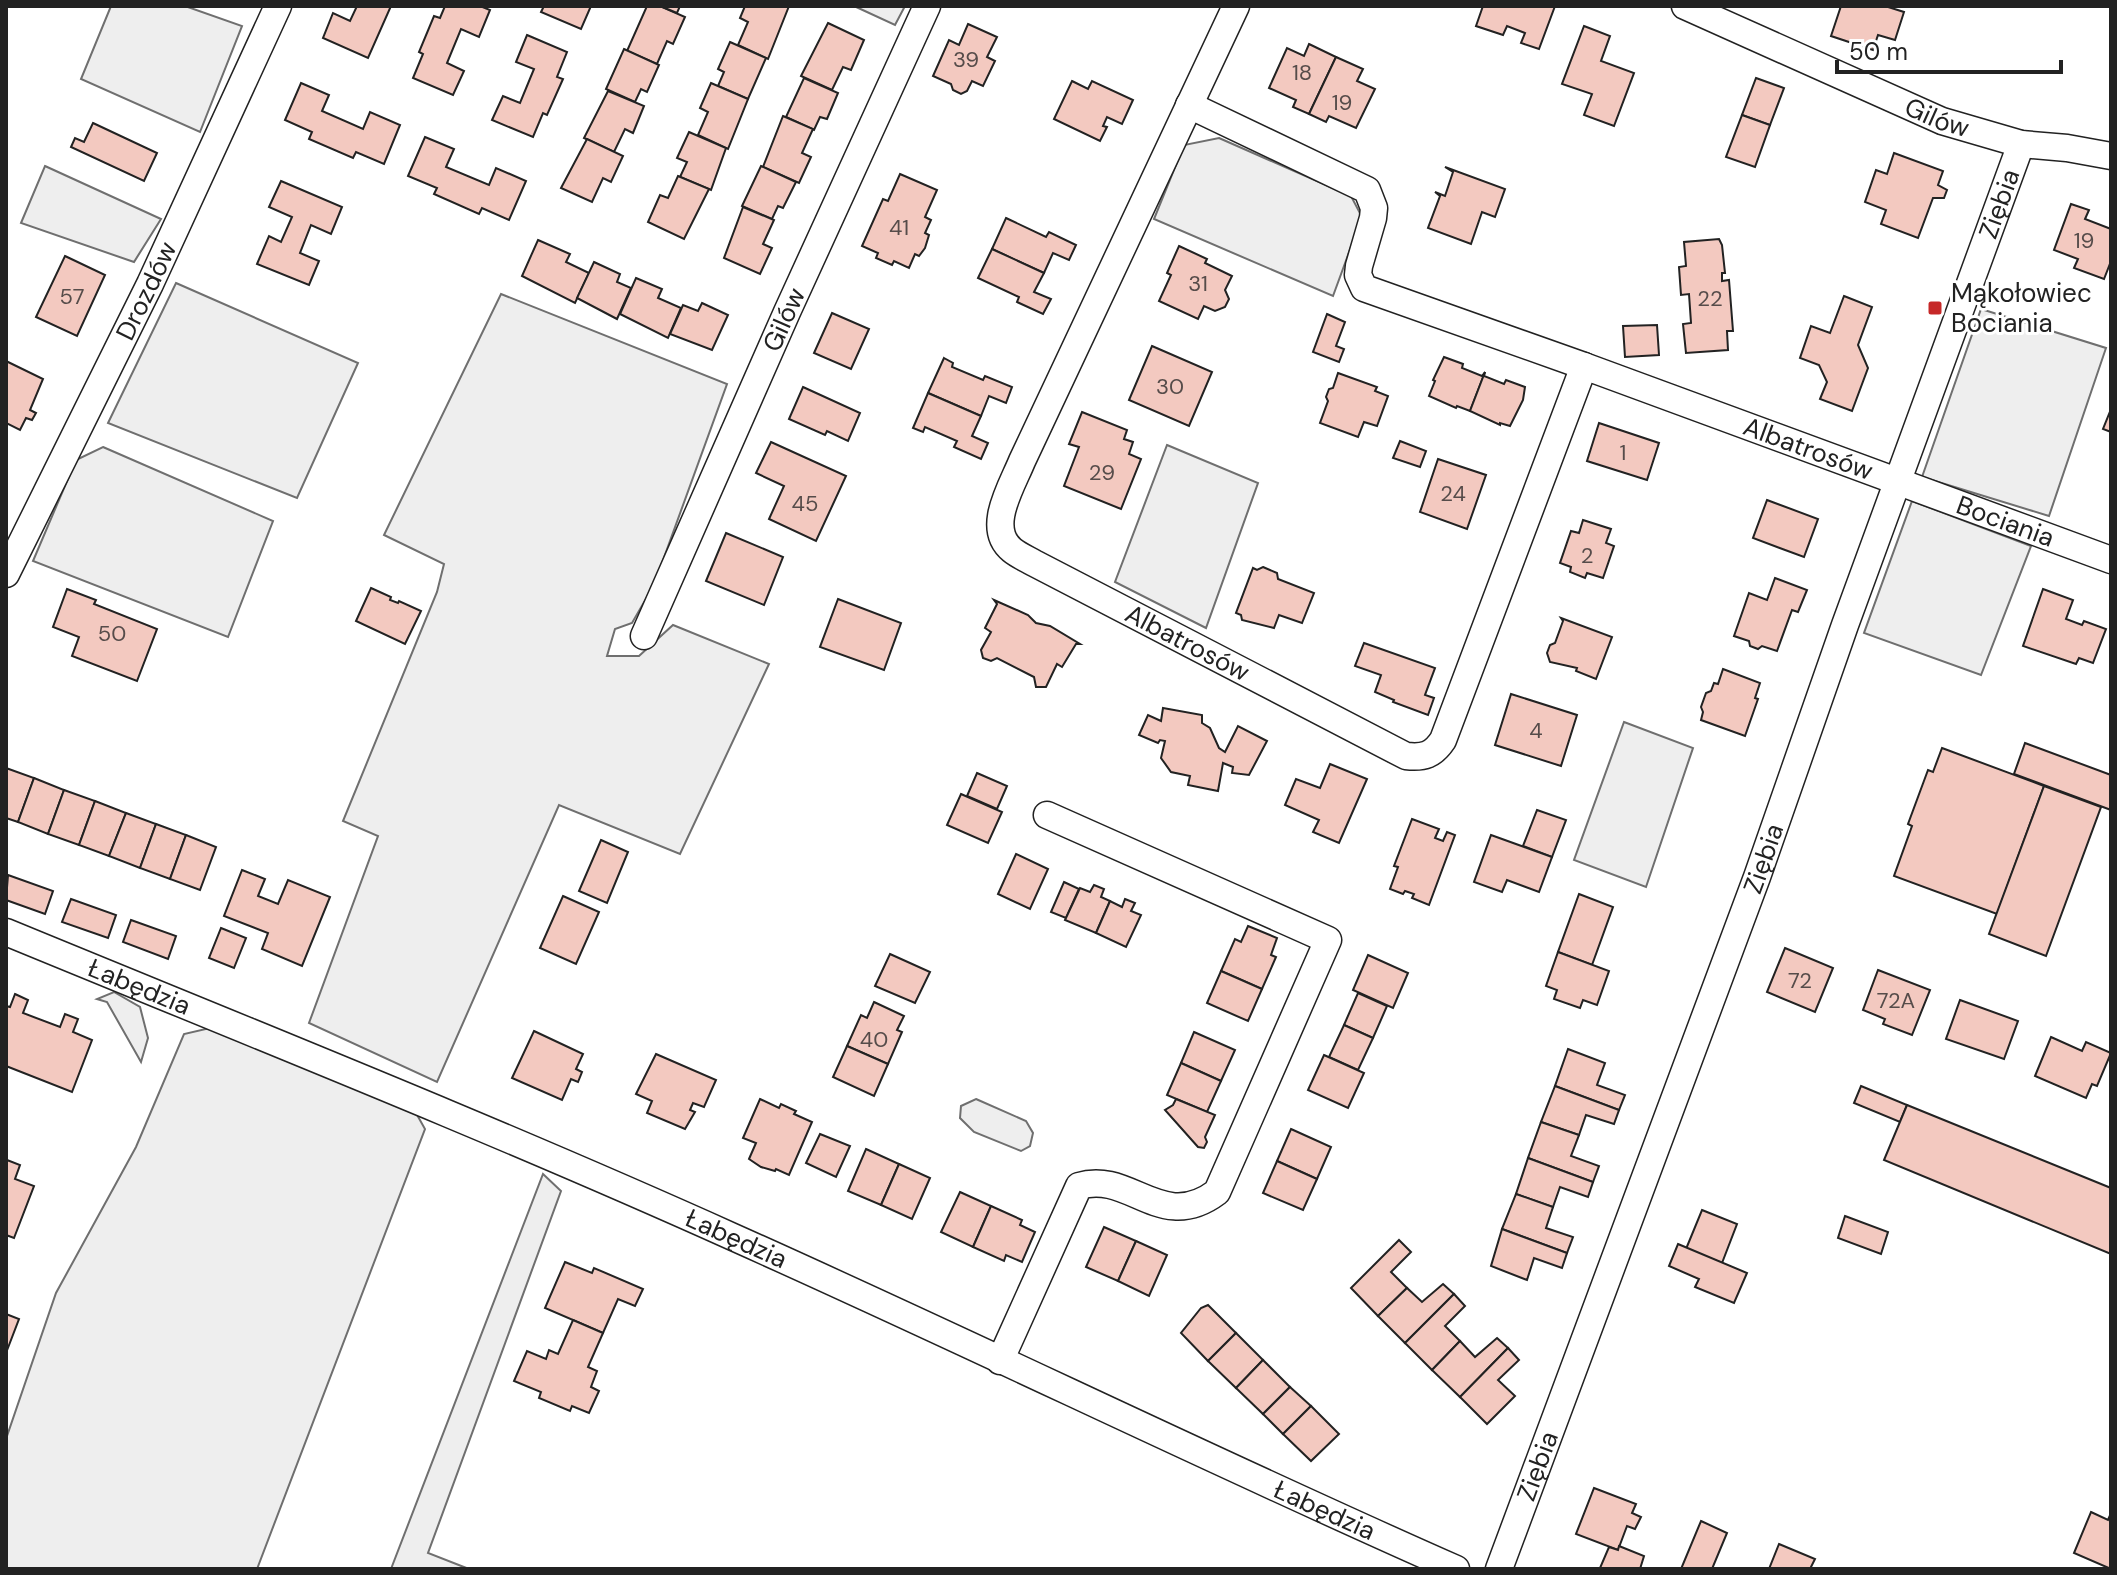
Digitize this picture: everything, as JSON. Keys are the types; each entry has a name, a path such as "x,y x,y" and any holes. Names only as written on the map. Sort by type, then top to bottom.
{"street":[{"name":"Drozdów","path":"6,574 150,284 278,6"},
{"name":"Gilów","path":"644,636 927,6"},
{"name":"Albatrosów","path":"1236,6 1022,461 1002,511 999,532 1009,548 1406,756 1420,757 1435,751 1443,740 1584,366"},
{"name":"Gilów","path":"1685,6 1942,121 2021,144 2111,156"},
{"name":"Albatrosów","path":"1189,105 1367,190 1374,208 1359,266 1358,275 1364,288 1898,483"},
{"name":"Ziębia","path":"1499,1569 1757,877 1845,625 2021,144"},
{"name":"Bociania","path":"1898,483 2111,560"},
{"path":"1000,1361 1079,1186 1101,1183 1169,1207 1189,1206 1205,1201 1217,1192 1328,940 1047,815"},
{"name":"Łabędzia","path":"6,932 453,1114 740,1240 1456,1569"}],"shaded area":[{"path":"111,6 185,6 242,26 200,132 81,79"},
{"path":"854,6 905,6 895,25"},
{"path":"1219,138 1351,196 1362,217 1333,296 1154,219 1184,145"},
{"path":"45,166 161,219 134,262 21,223"},
{"path":"176,283 358,363 297,498 108,423"},
{"path":"501,294 727,384 654,585 632,623 615,629 607,656 639,656 673,625 769,664 680,854 559,805 437,1082 309,1023 378,836 343,821 437,592 444,564 384,535"},
{"path":"1981,309 2106,348 2049,516 1922,477"},
{"path":"1167,445 1258,483 1206,628 1115,582"},
{"path":"103,447 273,521 228,637 33,561 76,460"},
{"path":"1912,501 2031,546 1981,675 1864,633"},
{"path":"1624,722 1693,748 1646,887 1574,860"},
{"path":"114,992 140,1007 148,1038 141,1062 107,1002 97,999"},
{"path":"210,1028 416,1113 425,1129 257,1569 6,1569 6,1439 56,1293 136,1147 184,1034"},
{"path":"976,1099 1026,1121 1033,1133 1030,1146 1021,1151 974,1132 960,1118 961,1106"},
{"path":"543,1174 561,1191 428,1553 469,1569 391,1569"}],"building":[{"path":"357,6 391,6 368,58 323,38 333,13 350,21"},
{"path":"445,6 480,6 490,10 479,37 461,29 447,63 464,71 453,95 413,78 423,54 419,52 434,16 440,18"},
{"path":"544,6 591,6 581,29 541,12"},
{"path":"647,6 660,6 685,17 673,44 667,41 657,64 627,51"},
{"path":"660,6 680,6 677,13"},
{"path":"745,6 789,6 768,59 738,45 748,22 740,18"},
{"path":"1483,6 1555,6 1539,49 1521,43 1525,33 1507,26 1503,35 1476,26"},
{"path":"1841,6 1885,6 1904,12 1895,40 1878,35 1873,50 1831,36"},
{"path":"828,23 864,40 851,70 843,67 832,90 801,76"},
{"path":"968,24 997,37 987,57 995,61 983,86 972,81 967,91 961,94 953,90 951,84 933,76 949,40 959,45"},
{"path":"1584,26 1610,36 1601,61 1634,73 1614,126 1584,115 1592,94 1562,84"},
{"path":"527,35 567,52 557,77 563,79 533,137 492,120 503,96 520,103 534,69 516,62"},
{"path":"730,42 766,58 748,99 718,86 724,72 718,69"},
{"path":"1309,44 1336,57 1309,114 1293,107 1296,100 1269,88 1287,48 1304,56"},
{"path":"624,49 659,65 647,92 641,89 635,102 606,89"},
{"path":"1336,57 1363,69 1357,81 1375,89 1356,128 1329,116 1326,122 1309,114"},
{"path":"804,78 838,93 827,119 820,117 814,130 786,117"},
{"path":"1756,78 1784,88 1770,125 1742,115"},
{"path":"1072,81 1088,89 1092,81 1133,100 1122,124 1107,117 1103,126 1107,127 1100,141 1054,119"},
{"path":"301,83 329,95 322,111 363,129 370,112 400,125 384,164 356,152 353,158 309,139 312,132 285,120"},
{"path":"711,83 748,99 728,149 698,135 708,112 700,108"},
{"path":"608,91 644,106 633,133 625,129 614,152 584,138"},
{"path":"1742,115 1770,125 1755,167 1726,157"},
{"path":"783,116 813,129 802,153 811,157 799,183 763,167"},
{"path":"93,123 157,153 144,181 71,147 75,138 84,142"},
{"path":"689,132 726,148 711,190 680,177 687,162 677,158"},
{"path":"425,137 454,149 446,167 489,185 496,168 526,181 509,220 482,208 479,214 434,194 437,188 408,176"},
{"path":"587,139 623,156 611,182 603,178 592,202 561,188"},
{"path":"1894,153 1943,171 1938,185 1947,190 1944,198 1933,198 1918,238 1881,224 1886,210 1865,202 1876,170 1887,174"},
{"path":"761,166 796,182 783,208 778,206 772,219 742,206"},
{"path":"1445,167 1505,189 1495,217 1482,212 1471,244 1428,228 1440,196 1435,192 1445,196 1453,172"},
{"path":"900,174 937,190 925,217 931,220 925,233 929,235 925,248 919,256 915,254 909,268 876,258 878,253 862,246 883,199 888,201"},
{"path":"678,176 709,189 684,239 648,222 660,195 668,198"},
{"path":"281,181 342,207 331,234 311,225 300,253 319,261 309,285 257,264 269,236 281,242 292,217 269,207"},
{"path":"2071,204 2089,210 2085,219 2111,229 2111,261 2104,279 2074,268 2078,259 2054,250"},
{"path":"743,207 774,220 763,244 772,248 760,274 724,258"},
{"path":"1006,218 1046,237 1049,232 1076,245 1069,260 1053,253 1044,273 992,249"},
{"path":"1719,239 1725,273 1722,273 1722,281 1729,280 1733,331 1727,331 1728,350 1686,353 1683,324 1691,323 1689,294 1681,295 1679,267 1686,266 1684,242"},
{"path":"538,240 570,254 566,262 589,273 575,303 522,276"},
{"path":"1179,246 1207,259 1205,263 1232,276 1225,290 1229,299 1225,307 1215,311 1204,306 1198,319 1159,301"},
{"path":"992,249 1044,273 1034,292 1051,299 1043,314 1017,302 1019,297 978,278"},
{"path":"65,256 105,275 77,336 36,317"},
{"path":"594,262 620,274 617,282 631,288 617,319 577,298"},
{"path":"636,278 662,289 658,298 681,308 668,338 620,314"},
{"path":"1844,296 1872,307 1858,345 1868,368 1852,411 1820,399 1827,382 1819,365 1800,358 1811,326 1830,333"},
{"path":"702,303 728,315 712,350 670,334 683,305 698,311"},
{"path":"832,313 869,329 851,369 814,353"},
{"path":"1327,314 1345,322 1336,346 1344,349 1339,362 1313,352"},
{"path":"1657,325 1659,355 1625,357 1623,326"},
{"path":"1152,346 1212,372 1189,426 1129,400"},
{"path":"1444,357 1482,376 1485,372 1470,411 1429,396"},
{"path":"944,358 953,363 952,367 983,380 985,376 1012,387 1006,403 989,396 981,416 928,393"},
{"path":"6,361 43,379 30,410 36,413 32,420 26,418 20,430 6,423"},
{"path":"1485,372 1484,376 1504,384 1506,380 1525,387 1523,400 1510,426 1500,425 1470,411"},
{"path":"1338,373 1377,387 1375,391 1388,396 1377,426 1364,422 1358,437 1320,423 1328,401 1326,397"},
{"path":"803,387 860,413 848,441 827,431 825,435 789,419"},
{"path":"928,393 981,416 972,436 988,443 981,459 954,447 957,441 925,427 923,432 913,428"},
{"path":"2111,409 2111,432 2103,429"},
{"path":"1082,412 1127,430 1124,439 1133,442 1129,454 1141,459 1121,509 1064,486 1079,447 1069,444"},
{"path":"1599,423 1659,443 1647,480 1587,461"},
{"path":"1400,441 1426,451 1420,467 1393,458"},
{"path":"771,442 846,476 816,541 769,519 784,486 756,473"},
{"path":"1438,459 1486,475 1467,529 1420,512"},
{"path":"1767,500 1818,519 1804,557 1753,538"},
{"path":"1583,520 1611,529 1606,543 1614,546 1603,578 1587,573 1585,578 1570,572 1571,567 1560,563 1571,531 1579,533"},
{"path":"726,533 783,557 764,605 706,581"},
{"path":"1263,567 1277,573 1278,579 1314,593 1302,623 1279,615 1274,628 1242,620 1241,615 1236,613 1253,568"},
{"path":"1775,578 1807,590 1798,612 1792,610 1777,651 1762,646 1758,649 1750,646 1749,641 1734,636 1749,593 1767,600"},
{"path":"371,588 391,597 390,600 421,611 405,644 356,621"},
{"path":"67,589 96,600 94,604 157,629 137,681 72,656 79,637 53,627"},
{"path":"2043,589 2073,600 2066,619 2082,625 2084,621 2106,629 2093,663 2079,658 2076,664 2023,646"},
{"path":"838,599 901,623 884,670 820,647"},
{"path":"994,600 1080,644 1076,644 1062,667 1057,664 1046,687 1036,687 1034,677 997,658 991,661 983,658 981,650 991,632 985,628 997,604"},
{"path":"1561,618 1612,637 1596,679 1576,671 1577,668 1550,662 1547,653 1550,645 1555,643 1563,621"},
{"path":"1364,643 1435,668 1425,695 1434,698 1428,715 1375,692 1381,675 1355,666"},
{"path":"1723,669 1760,683 1755,698 1758,699 1745,736 1701,720 1706,693 1711,691 1714,683 1718,684"},
{"path":"1511,694 1577,715 1561,766 1495,745"},
{"path":"1163,708 1202,715 1202,723 1210,728 1219,748 1225,752 1238,726 1267,741 1249,775 1232,773 1233,767 1223,763 1218,791 1188,785 1190,776 1171,772 1161,758 1165,741 1158,743 1139,735 1148,715 1161,721"},
{"path":"2025,743 2111,775 2111,810 2014,774"},
{"path":"1942,748 2044,786 1997,914 1894,876 1912,826 1908,824 1928,770 1933,772"},
{"path":"1330,764 1367,779 1339,843 1313,832 1319,820 1285,805 1296,779 1320,788"},
{"path":"6,768 34,778 18,822 6,818"},
{"path":"977,773 1007,786 997,809 967,796"},
{"path":"34,778 64,790 48,834 18,822"},
{"path":"2044,786 2101,807 2046,956 1989,934"},
{"path":"64,790 95,801 79,845 48,834"},
{"path":"961,794 1002,812 988,843 947,825"},
{"path":"95,801 126,813 109,856 79,845"},
{"path":"1537,810 1566,820 1552,857 1523,846"},
{"path":"126,813 156,824 140,868 109,856"},
{"path":"1412,819 1439,829 1435,838 1443,841 1447,832 1455,835 1429,905 1412,898 1414,894 1390,889 1398,867 1394,866"},
{"path":"156,824 186,835 170,879 140,868"},
{"path":"186,835 216,847 200,890 170,879"},
{"path":"1491,835 1552,857 1539,892 1507,880 1502,892 1474,882"},
{"path":"601,840 628,852 607,903 579,891"},
{"path":"1016,854 1048,869 1030,909 998,894"},
{"path":"242,870 265,879 258,896 278,904 288,880 330,897 302,966 262,949 268,933 224,916"},
{"path":"8,875 53,891 45,914 6,900"},
{"path":"1064,882 1079,889 1066,918 1051,912"},
{"path":"1094,885 1104,889 1101,897 1110,901 1096,933 1065,920 1080,888 1090,892"},
{"path":"1579,894 1613,907 1592,965 1558,952"},
{"path":"563,896 599,912 576,964 540,948"},
{"path":"71,899 116,915 108,938 62,922"},
{"path":"1125,899 1135,903 1131,911 1141,915 1126,947 1096,933 1110,901 1122,907"},
{"path":"131,920 176,936 168,959 123,942"},
{"path":"1248,926 1277,938 1271,955 1276,957 1262,989 1221,971 1235,939 1241,942"},
{"path":"221,928 246,938 234,968 209,958"},
{"path":"1785,948 1833,968 1815,1012 1767,992"},
{"path":"1558,952 1609,971 1597,1005 1583,1000 1580,1008 1554,999 1557,990 1546,986"},
{"path":"890,954 930,972 915,1003 875,986"},
{"path":"1368,955 1408,973 1393,1008 1353,990"},
{"path":"1878,970 1930,990 1912,1035 1883,1024 1885,1019 1863,1010"},
{"path":"1221,971 1262,989 1248,1021 1207,1003"},
{"path":"1358,993 1387,1006 1373,1038 1344,1025"},
{"path":"15,994 28,1000 23,1013 60,1027 65,1014 78,1019 73,1032 92,1040 72,1092 6,1066 6,1006 10,1007"},
{"path":"1960,1000 2018,1021 2004,1059 1946,1039"},
{"path":"874,1002 904,1016 897,1030 902,1032 888,1064 847,1046 861,1015 867,1018"},
{"path":"1344,1025 1373,1038 1358,1070 1329,1057"},
{"path":"534,1031 583,1054 576,1069 582,1072 578,1082 571,1079 562,1100 512,1078"},
{"path":"1194,1032 1235,1050 1221,1081 1181,1063"},
{"path":"2051,1037 2082,1051 2086,1042 2111,1053 2097,1086 2092,1084 2086,1098 2035,1076"},
{"path":"847,1046 888,1064 874,1096 833,1077"},
{"path":"1568,1049 1605,1063 1597,1085 1625,1095 1619,1110 1555,1086"},
{"path":"656,1054 716,1080 704,1107 693,1103 690,1110 695,1112 685,1129 647,1113 652,1101 636,1094"},
{"path":"1324,1055 1364,1073 1348,1108 1308,1090"},
{"path":"1181,1063 1221,1081 1207,1112 1167,1095"},
{"path":"1555,1086 1619,1110 1614,1124 1586,1115 1579,1135 1541,1122"},
{"path":"1861,1086 1907,1105 1900,1122 1854,1103"},
{"path":"760,1099 779,1108 781,1104 812,1122 789,1175 761,1167 749,1159 756,1143 743,1138"},
{"path":"1176,1099 1215,1115 1205,1137 1207,1142 1204,1148 1198,1147 1165,1110"},
{"path":"1907,1105 2111,1188 2111,1254 1884,1160"},
{"path":"1541,1122 1579,1135 1571,1156 1599,1166 1593,1182 1528,1158"},
{"path":"1291,1129 1331,1147 1317,1179 1277,1161"},
{"path":"820,1134 850,1146 836,1177 806,1163"},
{"path":"866,1149 899,1164 881,1205 848,1191"},
{"path":"1528,1158 1593,1182 1588,1197 1560,1187 1553,1207 1516,1194"},
{"path":"7,1160 20,1165 15,1179 34,1186 14,1238 6,1235"},
{"path":"1277,1161 1317,1179 1303,1210 1263,1193"},
{"path":"899,1164 930,1178 912,1219 881,1205"},
{"path":"960,1192 991,1206 973,1247 941,1232"},
{"path":"1516,1194 1553,1207 1546,1228 1573,1237 1567,1253 1502,1229"},
{"path":"991,1206 1022,1220 1020,1225 1035,1232 1022,1262 1006,1255 1004,1261 973,1247"},
{"path":"1702,1210 1737,1224 1722,1263 1686,1249"},
{"path":"1845,1216 1888,1232 1881,1254 1838,1238"},
{"path":"1104,1227 1136,1241 1118,1281 1086,1267"},
{"path":"1502,1229 1567,1253 1562,1268 1534,1258 1527,1280 1491,1266"},
{"path":"1399,1240 1411,1252 1391,1272 1407,1288 1378,1316 1351,1288"},
{"path":"1136,1241 1167,1255 1149,1296 1118,1281"},
{"path":"1678,1244 1747,1273 1734,1303 1695,1287 1699,1279 1669,1266"},
{"path":"565,1262 592,1273 594,1268 643,1289 635,1306 618,1299 603,1333 545,1308"},
{"path":"1443,1284 1454,1294 1405,1343 1378,1316 1407,1288 1422,1302"},
{"path":"1454,1294 1465,1306 1445,1326 1460,1341 1432,1370 1405,1343"},
{"path":"1208,1305 1236,1333 1208,1361 1181,1333 1201,1308"},
{"path":"6,1314 19,1319 6,1353"},
{"path":"573,1320 603,1333 588,1367 597,1371 591,1387 599,1391 589,1413 572,1406 570,1411 539,1398 541,1392 514,1381 527,1351 546,1359 549,1350 558,1354"},
{"path":"1236,1333 1263,1360 1236,1388 1208,1361"},
{"path":"1497,1338 1508,1348 1460,1397 1432,1370 1460,1341 1475,1357"},
{"path":"1508,1348 1519,1360 1498,1380 1515,1396 1487,1424 1460,1397"},
{"path":"1263,1360 1290,1387 1263,1414 1236,1388"},
{"path":"1290,1387 1311,1406 1283,1434 1263,1414"},
{"path":"1311,1406 1339,1434 1311,1461 1283,1434"},
{"path":"1594,1488 1636,1504 1632,1513 1641,1517 1635,1529 1627,1526 1618,1550 1576,1534"},
{"path":"2091,1512 2108,1520 2111,1513 2111,1569 2074,1553"},
{"path":"1701,1521 1727,1533 1712,1569 1681,1569"},
{"path":"1779,1544 1815,1559 1810,1569 1769,1569"},
{"path":"1619,1546 1644,1556 1640,1569 1600,1568 1609,1547 1618,1550"}],"place":[{"name":"Mąkołowiec Bociania","path":"1935,308"}]}
